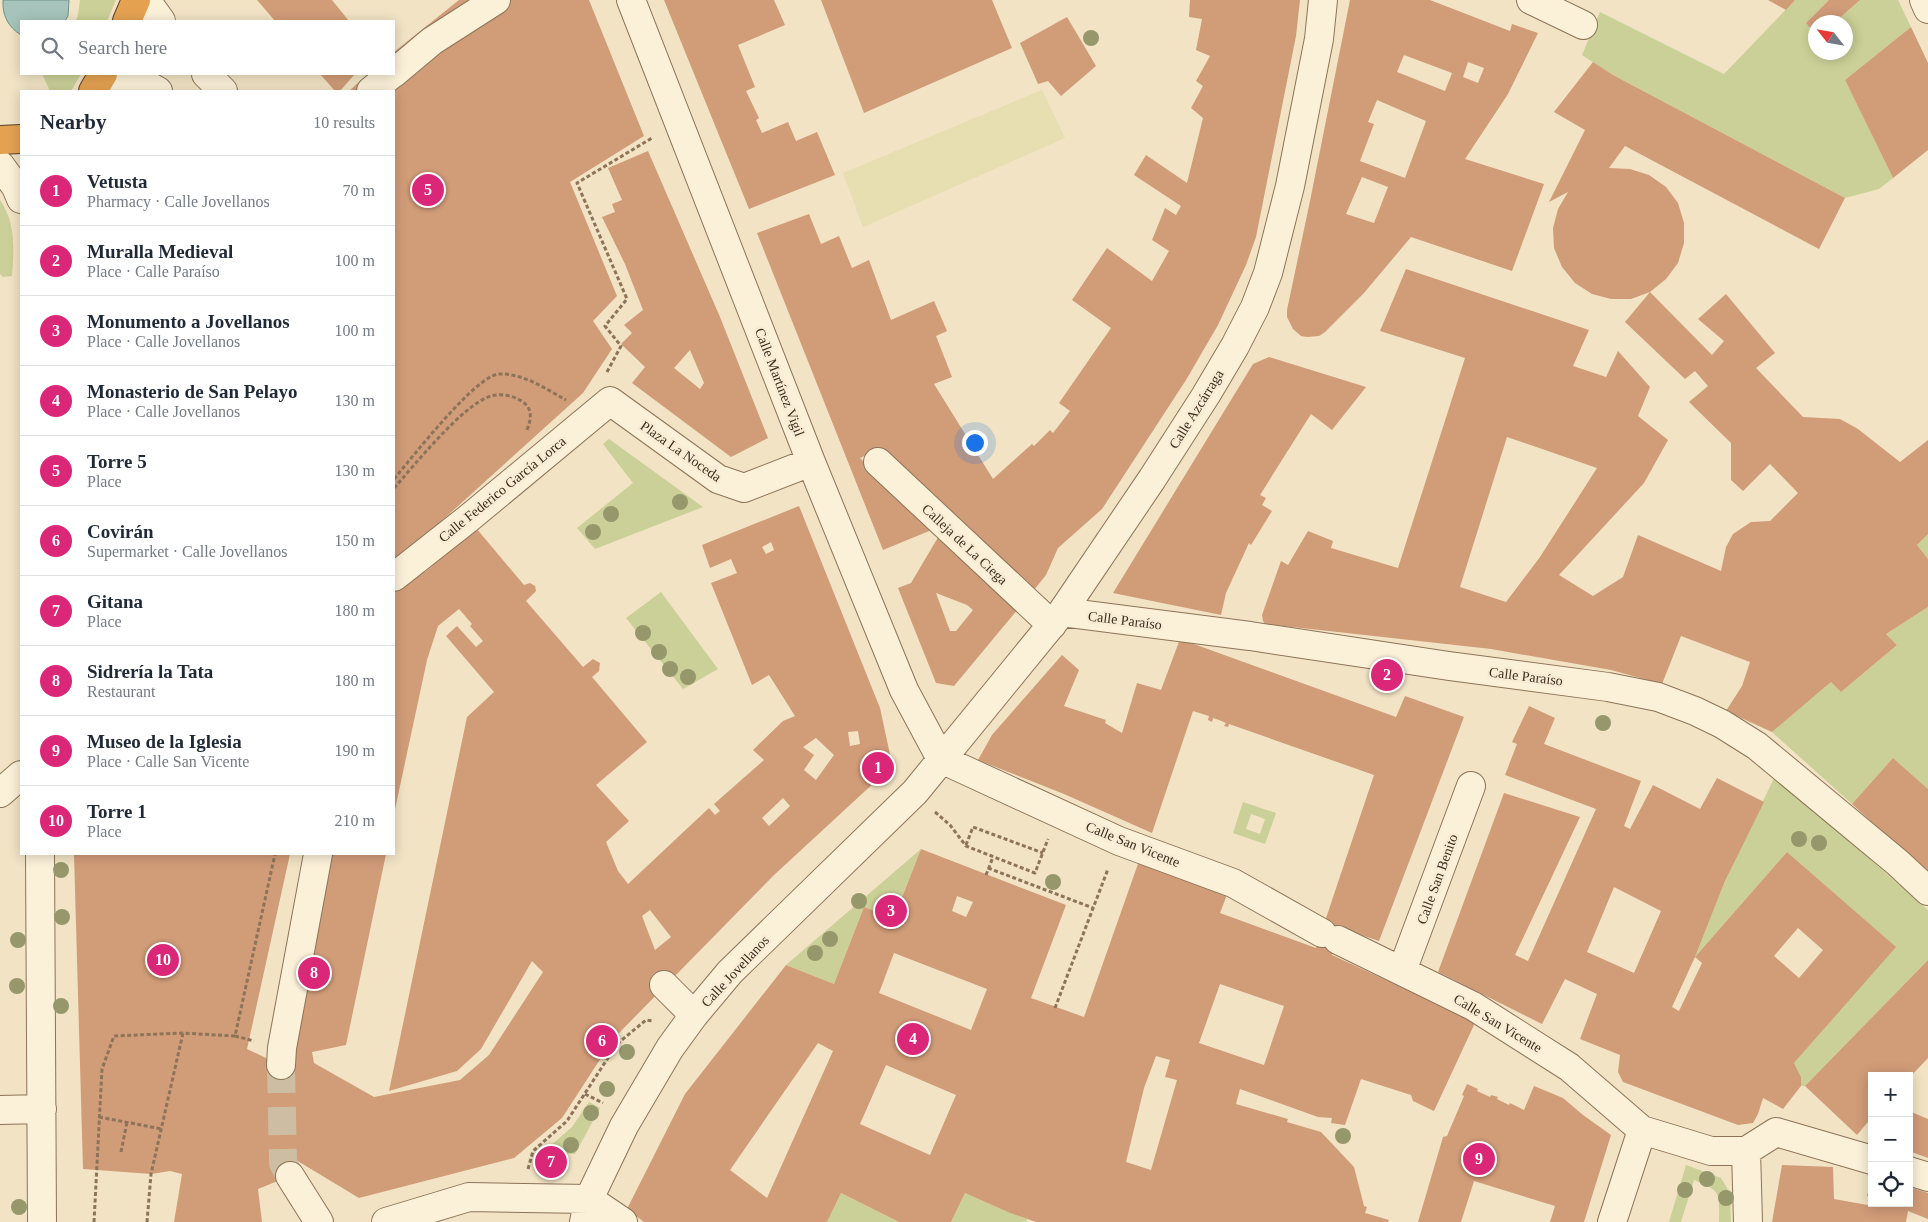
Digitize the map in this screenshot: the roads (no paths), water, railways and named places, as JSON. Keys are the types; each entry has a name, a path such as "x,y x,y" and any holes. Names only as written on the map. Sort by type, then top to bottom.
{"highway":[{"path":"127,20 136,0"},
{"path":"0,140 20,139"}],"street":[{"path":"146,0 160,20"},
{"path":"395,71 432,42 496,0"},
{"name":"Calle Martínez Vigil","path":"631,0 811,462 904,690 941,759"},
{"name":"Calle Azcárraga","path":"941,759 1057,619 1152,479 1236,346 1255,308 1270,264 1290,186 1319,39 1323,0"},
{"path":"1531,0 1583,25"},
{"path":"1924,0 1928,9"},
{"path":"207,75 222,90"},
{"path":"372,90 391,75"},
{"path":"98,83 120,78 140,80 156,90"},
{"path":"0,165 16,187 20,197"},
{"name":"Plaza La Noceda","path":"602,398 718,479 744,488 811,462"},
{"name":"Calle Federico García Lorca","path":"395,576 469,518 602,398"},
{"name":"Calleja de La Ciega","path":"878,462 1057,619"},
{"name":"Calle Paraíso","path":"1057,619 1250,636 1449,666 1608,686 1658,697 1722,724 1757,746 1898,863 1928,891"},
{"name":"Calle San Vicente","path":"941,759 1120,841 1233,883 1330,936 1473,1006 1569,1067 1642,1130"},
{"name":"Calle Jovellanos","path":"587,1210 624,1126 670,1048 690,1020 730,972 915,792 941,759"},
{"path":"0,793 20,775"},
{"name":"Calle San Benito","path":"1402,971 1471,786"},
{"path":"40,855 42,1222"},
{"path":"281,1065 282,1048 318,855"},
{"path":"664,985 690,1020"},
{"path":"0,1110 42,1109"},
{"path":"1612,1222 1642,1130 1711,1150 1746,1151 1776,1132 1868,1159"},
{"path":"1746,1151 1748,1222"},
{"path":"1913,1172 1928,1177"},
{"path":"290,1176 319,1222"},
{"path":"386,1222 469,1197 519,1198 587,1210 623,1222"}],"water":[{"path":"3,0 69,0 68,16 66,20 20,20 20,34 7,20"}],"tunnel":[{"path":"281,1065 283,1163 290,1176"}],"place":[{"name":"Torre 5","path":"428,190"},
{"name":"Muralla Medieval","path":"1387,675"},
{"name":"Vetusta","path":"878,768"},
{"name":"Monumento a Jovellanos","path":"891,911"},
{"name":"Torre 1","path":"163,960"},
{"name":"Sidrería la Tata","path":"314,973"},
{"name":"Monasterio de San Pelayo","path":"913,1039"},
{"name":"Covirán","path":"602,1041"},
{"name":"Museo de la Iglesia","path":"1479,1159"},
{"name":"Gitana","path":"551,1162"}]}
